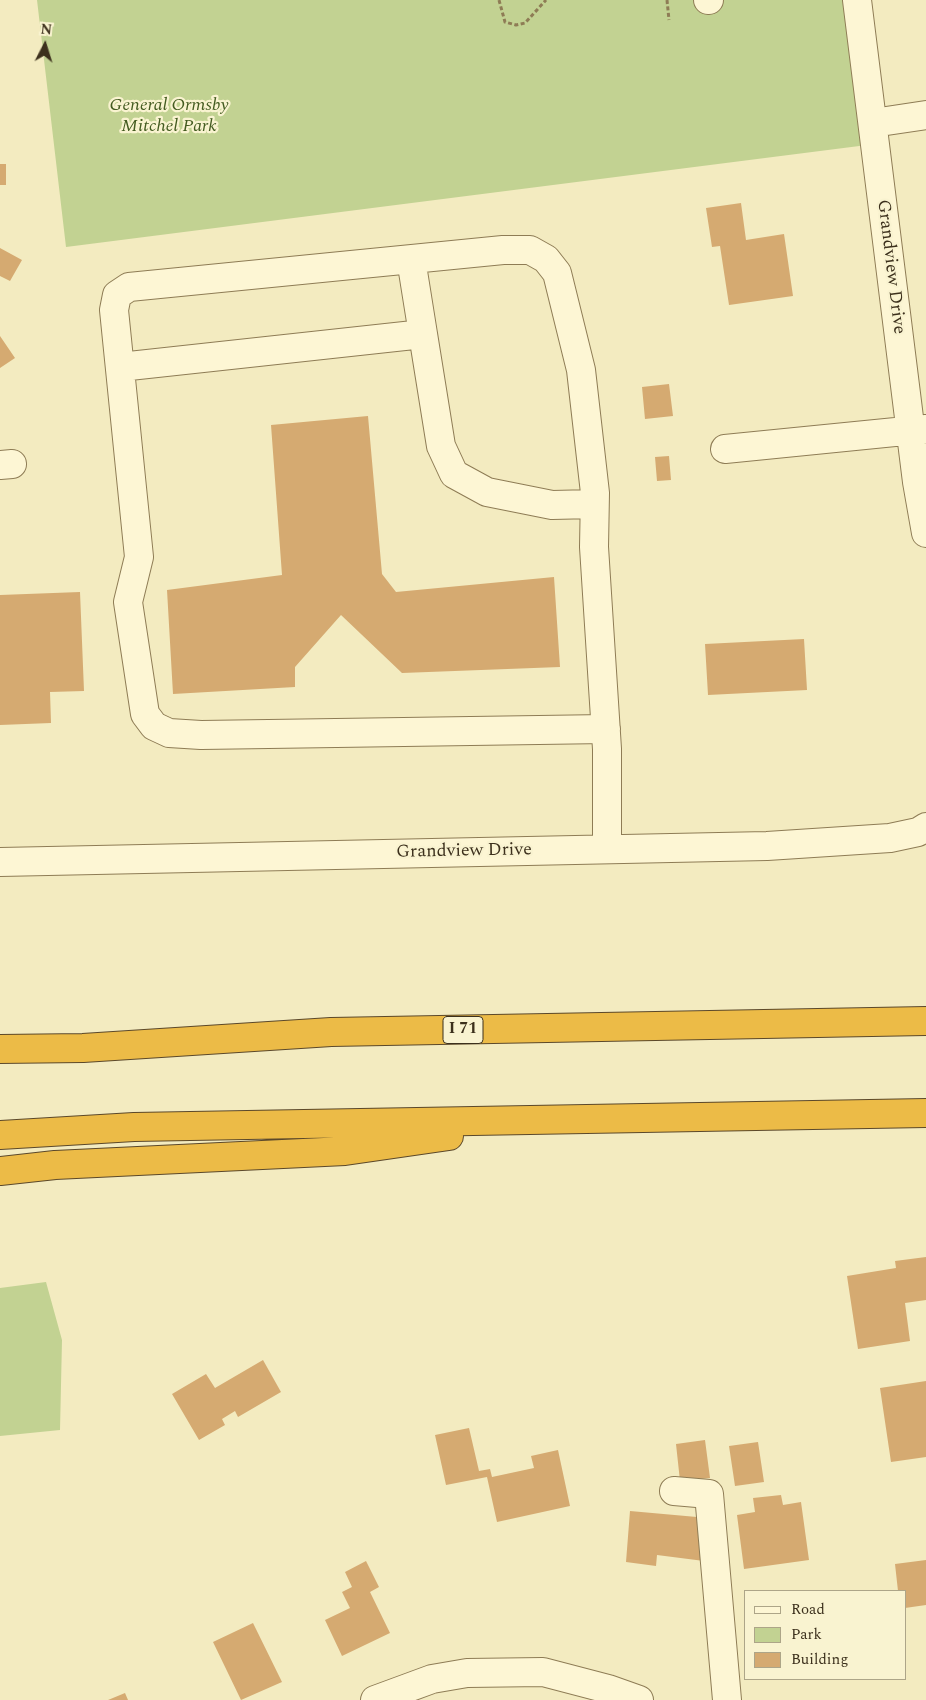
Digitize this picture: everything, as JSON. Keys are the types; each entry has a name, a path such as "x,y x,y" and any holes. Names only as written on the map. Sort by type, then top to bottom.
{"highway":[{"name":"I 71","path":"0,1050 83,1048 331,1032 926,1021"},
{"path":"0,1135 134,1127 926,1114"},
{"path":"0,1171 55,1166 345,1151 571,1120"}],"street":[{"name":"Grandview Drive","path":"857,0 918,431 926,533"},
{"path":"873,123 926,115"},
{"path":"606,729 201,734 169,733 154,726 145,714 128,602 139,557 114,310 117,295 129,287 504,250 530,250 546,259 557,273 581,370 594,504 594,547 606,729 607,849"},
{"path":"411,260 441,446 454,474 487,492 552,505 594,504"},
{"path":"120,367 423,334"},
{"path":"725,448 918,431"},
{"name":"Grandview Drive","path":"0,862 767,846 890,838 918,832 926,827"},
{"path":"674,1491 709,1494 728,1700"},
{"path":"375,1700 432,1679 458,1675 543,1672 608,1689 639,1700"}],"path":[{"path":"499,0 505,22 516,24 525,23 546,0"},
{"path":"667,0 669,20"}],"green space":[{"name":"General Ormsby Mitchel Park","path":"37,0 857,0 875,144 66,247"},
{"path":"46,1282 62,1340 60,1430 0,1436 0,1288"}],"building":[{"path":"0,164 6,164 6,185 0,185"},
{"path":"741,203 746,240 784,234 793,296 729,305 720,246 712,247 706,208"},
{"path":"0,248 22,260 10,281 0,276"},
{"path":"0,336 15,358 0,368"},
{"path":"669,384 673,416 645,419 642,387"},
{"path":"368,416 382,574 396,592 554,577 560,667 402,673 341,615 295,667 295,687 173,694 167,590 282,575 271,425"},
{"path":"669,456 671,480 657,481 655,457"},
{"path":"80,592 84,691 50,692 51,723 0,725 0,595"},
{"path":"804,639 807,690 708,695 705,644"},
{"path":"926,1257 926,1300 905,1303 910,1341 858,1349 847,1276 896,1268 895,1261"},
{"path":"263,1360 281,1392 238,1417 235,1411 222,1419 225,1425 199,1440 172,1394 206,1374 215,1388"},
{"path":"926,1381 926,1457 891,1462 880,1388"},
{"path":"469,1428 479,1471 490,1469 492,1477 534,1468 531,1456 558,1450 570,1506 497,1522 487,1477 446,1485 435,1435"},
{"path":"705,1440 710,1478 680,1481 676,1444"},
{"path":"758,1442 764,1482 735,1486 729,1446"},
{"path":"781,1495 783,1505 801,1502 809,1560 744,1569 737,1515 755,1512 753,1498"},
{"path":"630,1511 708,1518 704,1561 657,1555 656,1566 626,1562"},
{"path":"926,1560 926,1605 906,1608 906,1590 898,1590 895,1564"},
{"path":"366,1561 379,1587 370,1592 390,1633 342,1656 325,1620 350,1608 342,1592 352,1587 345,1572"},
{"path":"253,1623 282,1682 241,1700 213,1642"},
{"path":"125,1693 128,1700 108,1700"}]}
